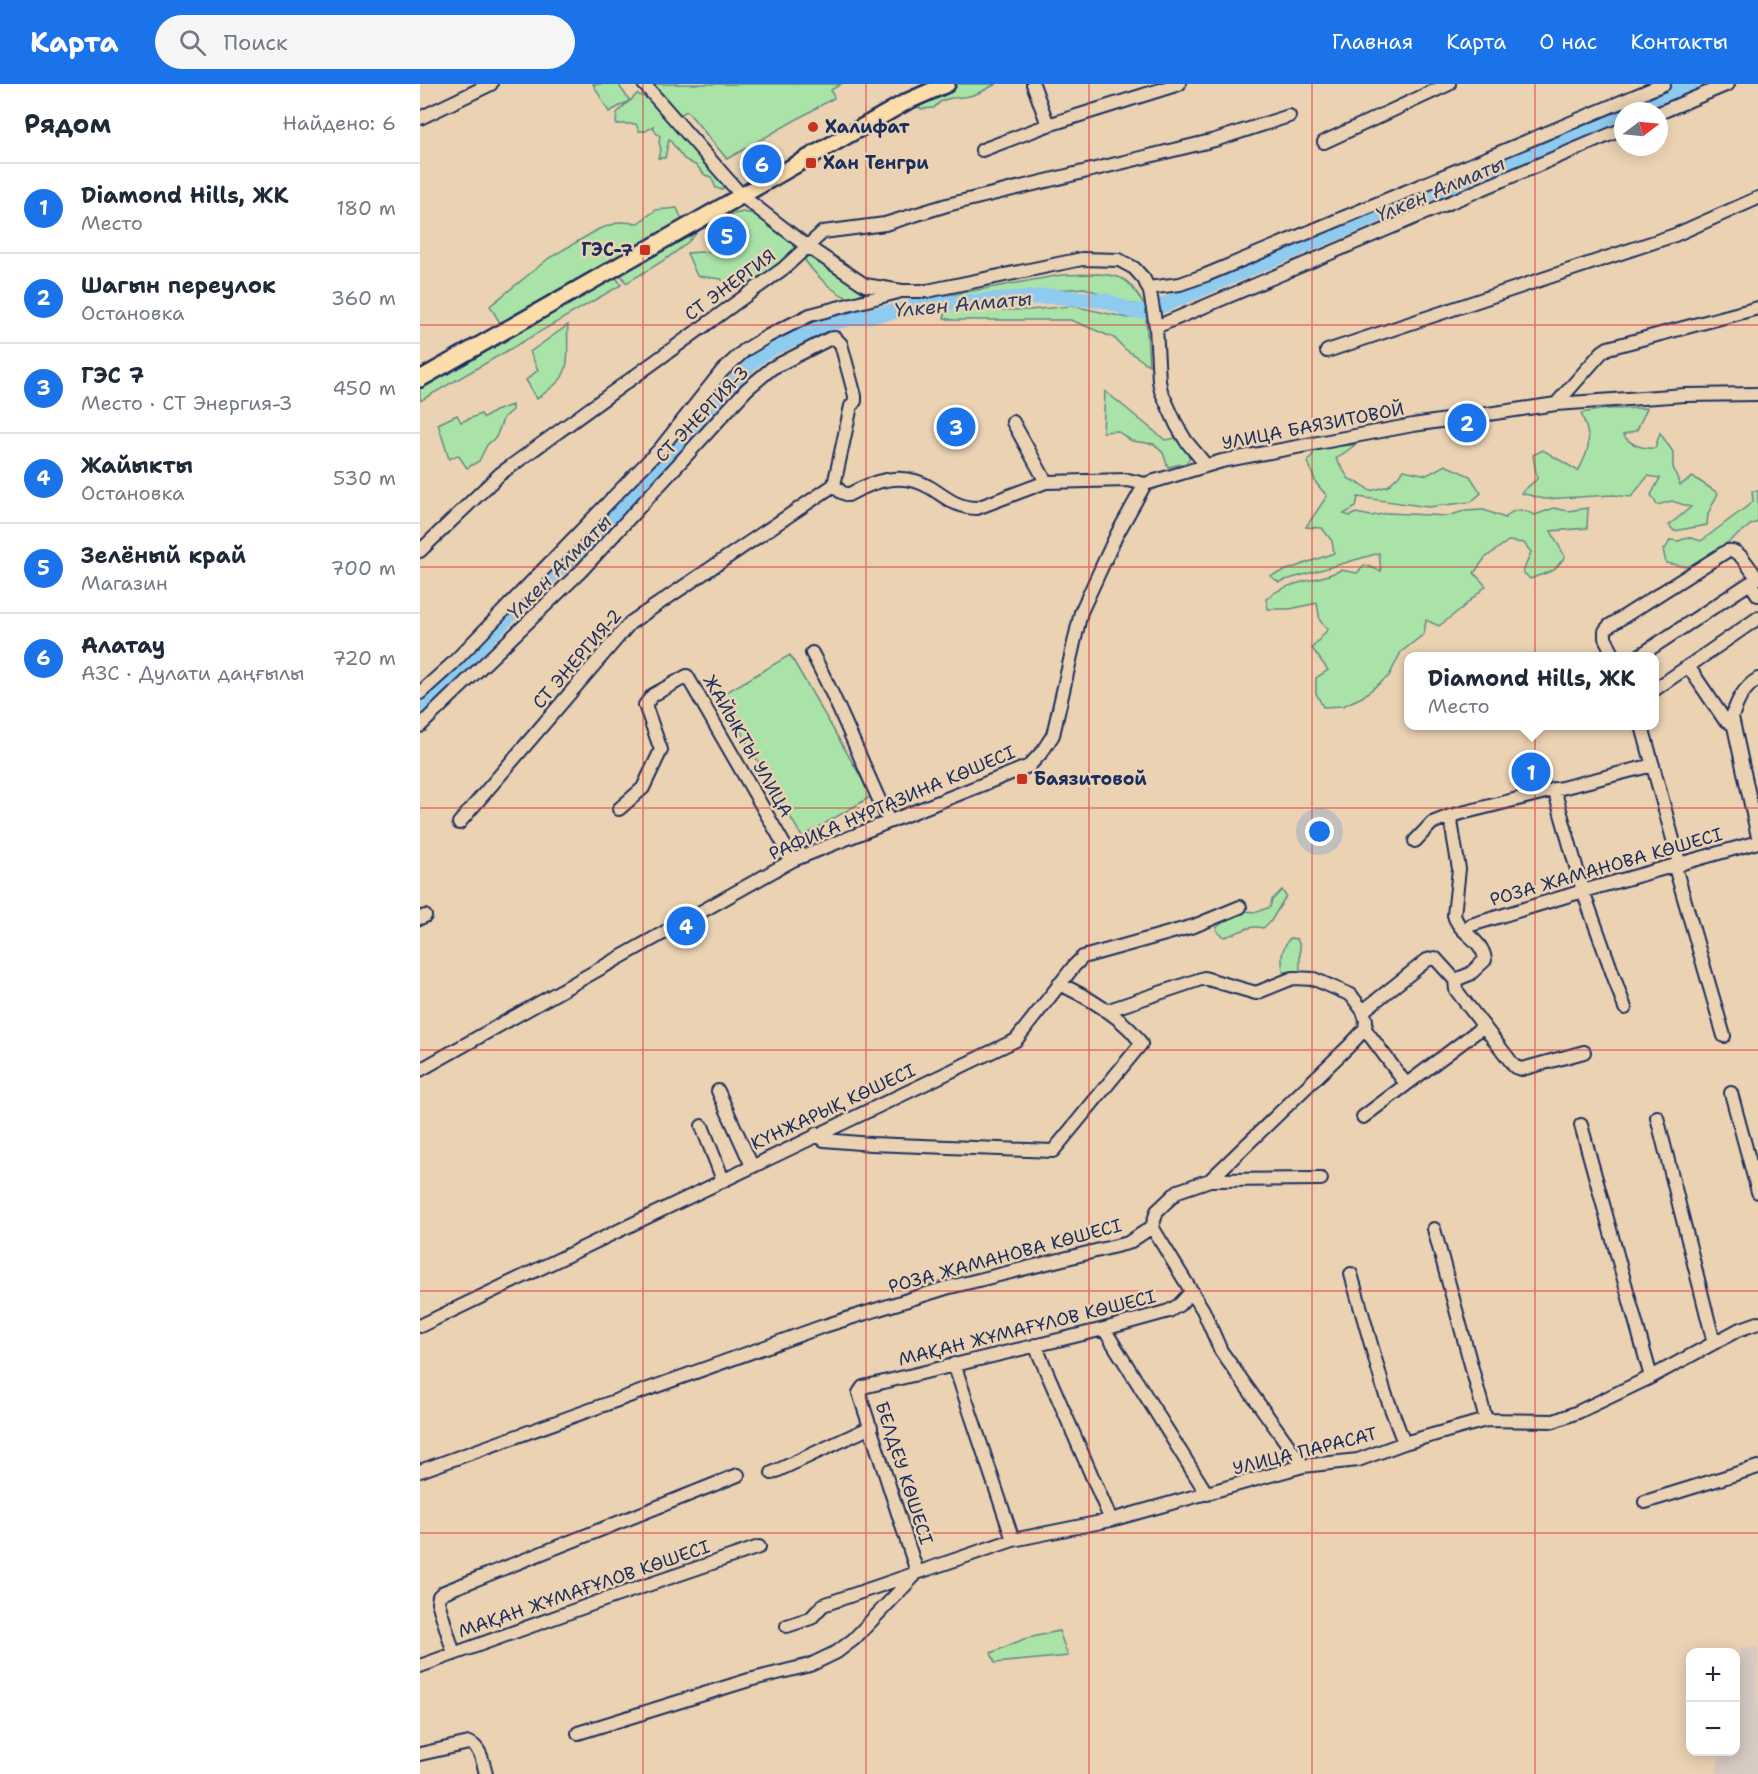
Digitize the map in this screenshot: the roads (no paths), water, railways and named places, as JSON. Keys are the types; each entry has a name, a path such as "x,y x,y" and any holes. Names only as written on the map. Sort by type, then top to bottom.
{"main road":[{"path":"420,379 906,102 947,84"}],"street":[{"path":"420,118 491,84"},
{"path":"644,84 742,196 808,247 865,285 902,291 927,291 997,281 1082,259 1119,260 1134,268 1144,279 1152,301 1156,322 1161,391 1181,434 1206,465"},
{"path":"1033,84 1048,124"},
{"path":"982,150 1048,124 1179,84"},
{"path":"1324,142 1449,84"},
{"path":"1148,288 1180,284 1206,275 1664,84"},
{"path":"1668,109 1728,84"},
{"name":"СТ ЭНЕРГИЯ","path":"422,547 500,474 784,268 823,232 885,224 947,205 1215,140 1289,116"},
{"path":"1156,322 1194,309 1614,133"},
{"path":"1326,351 1674,235 1758,198"},
{"path":"420,693 469,647 660,449 723,371 745,350 810,315 902,291"},
{"path":"1556,404 1594,360 1608,348 1758,308"},
{"name":"СТ ЭНЕРГИЯ-3","path":"420,726 581,571 747,389 772,368 835,338 841,344 855,401 850,406 834,485"},
{"name":"УЛИЦА БАЯЗИТОВОЙ","path":"1145,484 1206,465 1413,425 1556,404 1685,395 1758,394"},
{"path":"1013,422 1046,482"},
{"path":"834,485 848,495 883,480 895,478 911,480 930,487 955,505 977,508 1046,482 1128,480 1145,484"},
{"name":"РАФИКА НҰРТАЗИНА КӨШЕСІ","path":"420,1070 793,860 1029,766 1053,735 1081,612 1116,536 1145,484"},
{"name":"СТ ЭНЕРГИЯ-2","path":"459,823 630,623 834,485"},
{"path":"1612,652 1605,638 1605,631 1609,626 1727,551 1737,552 1758,578"},
{"path":"1646,652 1750,583 1758,595"},
{"path":"1659,686 1758,618"},
{"path":"812,653 835,697 889,821"},
{"path":"1688,666 1724,719 1732,724"},
{"name":"ЖАЙЫКТЫ УЛИЦА","path":"619,809 643,788 661,750 645,705 653,695 687,676 793,860"},
{"path":"1758,679 1752,682 1739,698 1732,717 1758,837"},
{"path":"1643,730 1724,1036"},
{"path":"1415,841 1432,823 1450,816 1653,765"},
{"path":"1554,789 1583,891 1625,1008"},
{"path":"1450,816 1460,869 1454,915 1456,922 1480,944 1485,960 1470,974 1455,980"},
{"name":"РОЗА ЖАМАНОВА КӨШЕСІ","path":"1465,930 1471,925 1583,891 1758,842"},
{"name":"КҮНЖАРЫҚ КӨШЕСІ","path":"420,1326 1016,1040 1083,957 1194,926 1240,907"},
{"path":"1363,1011 1427,960 1435,958 1455,980 1456,990 1515,1067 1522,1069 1584,1052"},
{"path":"1106,1011 1204,978 1256,993 1293,978 1314,979 1351,994 1363,1011 1366,1020 1365,1029 1209,1180"},
{"path":"816,1134 824,1140 871,1144 1053,1151 1141,1044 1135,1033 1106,1011 1059,984"},
{"path":"1363,1117 1484,1026"},
{"path":"1365,1029 1406,1084"},
{"path":"718,1091 752,1166"},
{"path":"1731,1093 1758,1192"},
{"path":"1657,1118 1714,1343"},
{"path":"1581,1125 1651,1377"},
{"path":"702,1126 723,1180"},
{"path":"1303,1466 1221,1351 1203,1310 1152,1227 1156,1211 1167,1199 1178,1191 1209,1180 1321,1179"},
{"name":"РОЗА ЖАМАНОВА КӨШЕСІ","path":"420,1471 821,1327 946,1288 1128,1243 1152,1227"},
{"path":"1434,1229 1486,1420"},
{"path":"1351,1274 1384,1390 1404,1443"},
{"name":"МАҚАН ЖҰМАҒҰЛОВ КӨШЕСІ","path":"863,1387 1104,1329 1168,1311 1179,1305 1192,1291"},
{"name":"УЛИЦА ПАРАСАТ","path":"788,1626 811,1618 823,1605 1013,1540 1111,1520 1303,1466 1358,1460 1404,1443 1486,1420 1554,1421 1651,1377 1738,1330 1758,1323"},
{"path":"1104,1329 1207,1494"},
{"path":"1035,1346 1111,1520"},
{"path":"954,1364 1013,1540"},
{"name":"БЕЛДЕУ КӨШЕСІ","path":"863,1387 859,1393 917,1572"},
{"path":"772,1473 871,1427"},
{"path":"1645,1502 1758,1467"},
{"path":"454,1654 438,1602 439,1596 444,1592 738,1474"},
{"name":"МАҚАН ЖҰМАҒҰЛОВ КӨШЕСІ","path":"420,1666 759,1547"},
{"path":"578,1733 749,1680 810,1665 837,1652 854,1639 917,1572"},
{"path":"420,1754 469,1743 475,1745 479,1751 486,1774"}],"waterway":[{"name":"Үлкен Алматы","path":"1649,102 1692,84"},
{"name":"Үлкен Алматы","path":"420,709 531,593 574,556 753,361 770,349 832,322 898,311 918,305 1053,296 1107,301 1131,311 1149,311 1614,117"}],"place":[{"name":"Халифат","path":"813,127"},
{"name":"Хан Тенгри","path":"811,163"},
{"name":"Алатау","path":"762,164"},
{"name":"Зелёный край","path":"727,236"},
{"name":"ГЭС-7","path":"645,250"},
{"name":"Шагын переулок","path":"1467,423"},
{"name":"ГЭС 7","path":"956,427"},
{"name":"Diamond Hills, ЖК","path":"1531,772"},
{"name":"Баязитовой","path":"1022,779"},
{"name":"Жайыкты","path":"686,926"}]}
